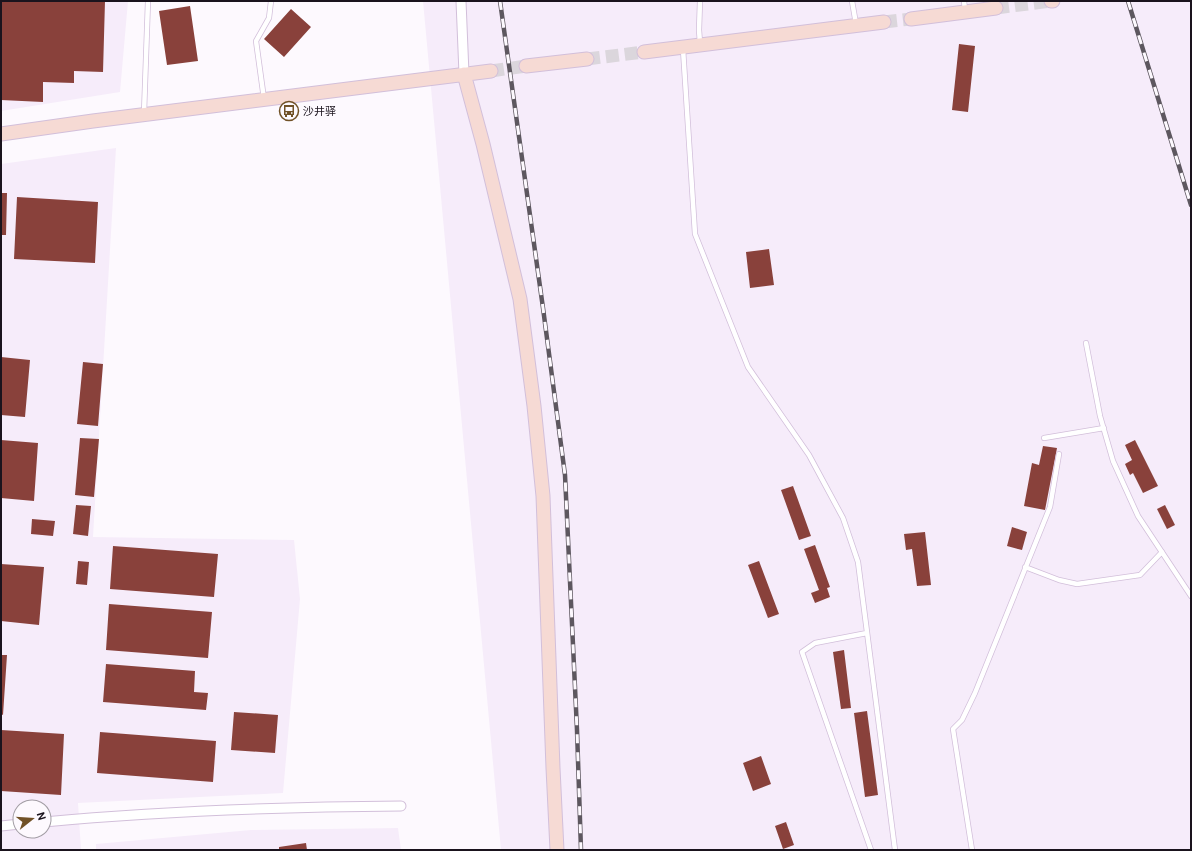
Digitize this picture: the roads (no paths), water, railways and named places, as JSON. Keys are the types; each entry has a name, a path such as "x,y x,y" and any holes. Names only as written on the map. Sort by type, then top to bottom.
{"street":[{"path":"461,1 464,74 483,144 520,299 534,406 543,496 557,850"},
{"path":"911,19 964,6 996,8"},
{"path":"644,52 884,22"},
{"path":"526,66 587,59"},
{"path":"1,134 144,114 491,71"},
{"path":"52,821 102,816 304,807 401,806"},
{"path":"1,826 12,825"}],"lane":[{"path":"144,114 148,1"},
{"path":"264,99 256,41 269,18 271,1"},
{"path":"700,1 700,45"},
{"path":"852,1 856,25"},
{"path":"683,47 695,234 748,367 808,455 843,518 858,562 895,850"},
{"path":"1086,343 1100,416 1114,461 1138,516 1191,596"},
{"path":"1044,438 1104,428"},
{"path":"972,850 953,729 962,720 975,693 1050,507 1059,454"},
{"path":"1026,567 1058,580 1077,584 1140,575 1162,552"},
{"path":"867,633 815,643 802,652 871,850"}],"tunnel":[{"path":"996,8 1051,1"},
{"path":"884,22 911,19"},
{"path":"587,59 644,52"},
{"path":"491,71 526,66"}],"railway":[{"path":"500,1 565,475 581,850"},
{"path":"1128,1 1191,205"}],"place":[{"name":"沙井驿","path":"289,111"}]}
